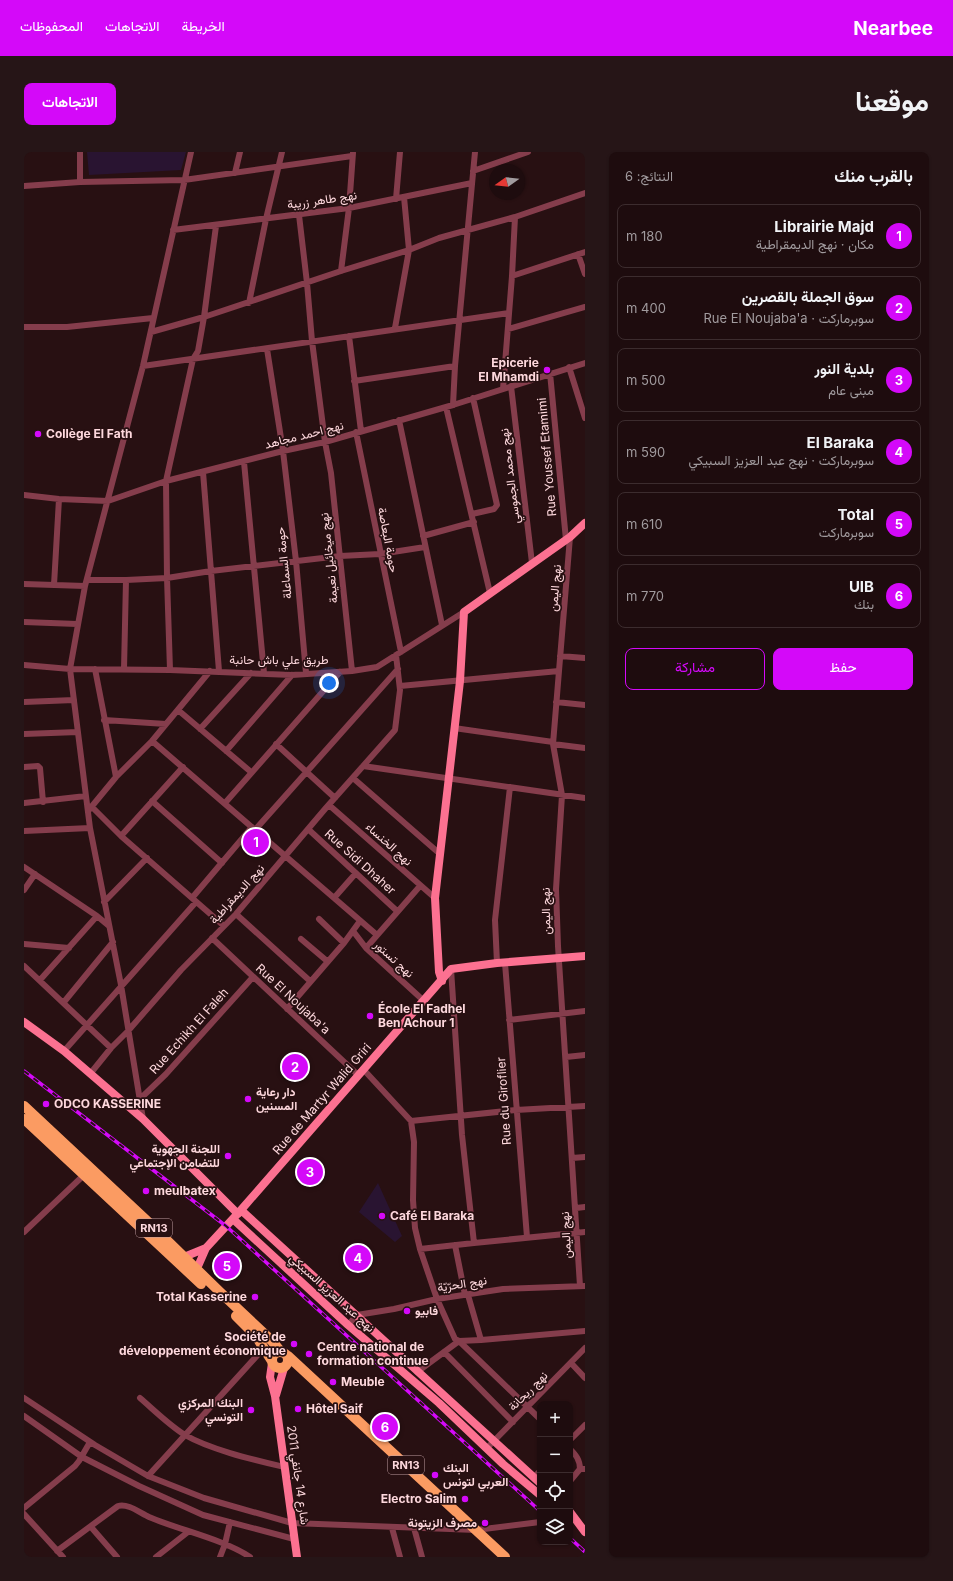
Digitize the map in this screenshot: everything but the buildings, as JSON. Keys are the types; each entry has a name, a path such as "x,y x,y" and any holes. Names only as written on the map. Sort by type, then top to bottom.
{"main road":[{"name":"RN13","path":"24,1106 60,1138 87,1172"},
{"name":"RN13","path":"24,1119 87,1172 505,1557"},
{"name":"RN13","path":"193,1271 256,1336 276,1368 294,1368 306,1374"},
{"path":"272,1362 276,1353 285,1354 289,1362 285,1368"}],"street":[{"path":"80,152 80,182"},
{"path":"143,1119 121,985 90,828 90,809 86,796 70,669 86,583 143,366 191,152"},
{"path":"235,173 240,152"},
{"path":"249,303 266,219 282,152"},
{"path":"396,199 402,152"},
{"path":"475,152 450,406 490,593"},
{"path":"473,171 528,152"},
{"path":"24,186 80,182 184,180 353,154 349,208 341,271"},
{"name":"نهج طاهر زريبة","path":"173,230 216,226 349,208 472,183"},
{"path":"150,332 249,303 341,271 409,250 439,238 515,217 585,193"},
{"path":"395,328 409,250 404,197"},
{"name":"نهج ميخائيل نعيمة","path":"299,215 312,341 325,442 331,473 352,671"},
{"path":"503,389 515,217"},
{"path":"170,670 166,578 166,481 193,359 198,351 216,226"},
{"path":"512,276 585,252"},
{"path":"578,254 585,274"},
{"path":"508,329 585,307"},
{"path":"143,366 395,328 459,321 509,313"},
{"path":"24,327 67,327 153,318"},
{"name":"حومة البعاصة","path":"349,336 358,432 398,653"},
{"name":"حومة السماعلة","path":"267,348 283,451 296,561 306,673"},
{"name":"نهج احمد مجاهد","path":"24,495 59,499 108,501 166,481 283,451 325,442 450,406 585,363"},
{"path":"354,381 455,366"},
{"path":"569,367 585,418"},
{"name":"Rue Youssef Etamimi","path":"550,373 568,538"},
{"name":"نهج محمد الجموسي","path":"510,386 532,563"},
{"path":"472,514 494,509 497,505 473,398"},
{"path":"400,420 442,625"},
{"path":"244,462 264,673"},
{"path":"203,472 219,671"},
{"path":"54,585 59,499"},
{"path":"423,536 474,522"},
{"name":"طريق علي باش حانبة","path":"24,665 70,669 219,671 292,675 352,671 377,667 464,612 568,538 585,524"},
{"name":"نهج اليمن","path":"568,538 553,743 562,795 556,889 572,1158 582,1286"},
{"path":"24,584 54,585 166,578 211,571 340,556 380,554 425,547"},
{"path":"124,669 126,580"},
{"path":"442,981 439,972 435,898 460,681 464,612"},
{"path":"24,622 78,624"},
{"name":"نهج الديمقراطية","path":"90,1074 111,1048 128,1031 181,970 236,914 395,730 400,686 398,653"},
{"path":"560,656 585,658"},
{"path":"95,669 116,777"},
{"path":"64,1051 88,1026 121,985 156,948 222,863 283,800 398,669"},
{"path":"90,809 116,777 152,741 210,671"},
{"path":"400,686 559,671"},
{"path":"224,803 340,672"},
{"path":"200,729 251,673"},
{"path":"226,751 292,675"},
{"path":"24,702 74,700"},
{"path":"556,702 585,705"},
{"path":"178,710 251,772"},
{"path":"104,720 166,724"},
{"path":"454,728 585,748"},
{"path":"24,734 78,732"},
{"path":"152,741 376,935"},
{"path":"276,744 335,798"},
{"path":"24,767 38,766 40,768 43,802"},
{"path":"364,766 585,798"},
{"path":"121,836 183,767"},
{"path":"353,778 440,854"},
{"name":"Rue du Giroflier","path":"510,788 495,920 509,1020 527,1237"},
{"path":"24,803 86,796"},
{"path":"152,801 222,863"},
{"name":"نهج الخنساء","path":"329,805 435,898"},
{"path":"90,809 224,926"},
{"path":"24,830 90,828"},
{"name":"Rue Sidi Dhaher","path":"308,830 398,911"},
{"path":"104,902 147,858"},
{"path":"24,867 97,916 109,926"},
{"path":"24,890 36,874"},
{"path":"334,898 356,874"},
{"path":"366,948 420,886"},
{"path":"236,914 310,981"},
{"path":"40,980 97,916"},
{"path":"319,919 344,943"},
{"path":"287,1009 344,943 360,921"},
{"name":"نهج تستور","path":"353,930 366,948 424,1001"},
{"name":"Rue El Noujaba'a","path":"212,938 287,1009 361,1072 411,1121"},
{"path":"301,939 327,961"},
{"path":"64,1002 113,942"},
{"path":"24,944 69,948"},
{"path":"474,1243 461,1115 451,969 585,956"},
{"path":"24,966 64,1002 111,1048"},
{"name":"Rue de Martyr Walid Griri","path":"181,1260 206,1248 451,969"},
{"name":"Rue Echikh El Faleh","path":"140,1100 166,1074 253,976"},
{"path":"509,1020 585,1011"},
{"name":"نهج عبد العزيز السبيكي","path":"24,1022 64,1051 143,1119 348,1325 439,1403 537,1492"},
{"path":"566,1057 585,1055"},
{"path":"537,1416 459,1341 455,1339 451,1333 437,1299 420,1249 415,1228 413,1200 415,1163 411,1121 516,1110 585,1106"},
{"path":"572,1158 585,1157"},
{"path":"24,1232 87,1172"},
{"path":"576,1208 585,1207"},
{"name":"نهج عبد العزيز السبيكي","path":"237,1214 357,1315 417,1372 537,1476"},
{"path":"420,1249 585,1232"},
{"path":"455,1245 466,1295 481,1340"},
{"path":"193,1271 206,1248"},
{"name":"نهج الحرّيّة","path":"357,1315 394,1309 437,1299 503,1289 582,1286"},
{"path":"348,1325 357,1315"},
{"path":"417,1372 459,1341 585,1331"},
{"path":"148,1476 264,1348"},
{"name":"نهج ريحانة","path":"487,1448 585,1348"},
{"path":"444,1352 513,1422"},
{"name":"شارع 14 جانفي 2011","path":"272,1362 270,1376 275,1396 297,1557"},
{"path":"571,1363 585,1378"},
{"name":"شارع 14 جانفي 2011","path":"275,1396 285,1368"},
{"path":"24,1398 90,1442 148,1476 204,1498 292,1524 476,1530 537,1522"},
{"path":"140,1398 185,1435 225,1450 284,1467"},
{"path":"24,1416 82,1456 139,1486 203,1515 294,1539"},
{"path":"573,1437 585,1425"},
{"path":"24,1508 75,1466 90,1442"},
{"path":"573,1452 576,1455 582,1469 573,1478"},
{"path":"57,1551 118,1506 123,1505 188,1532 225,1544 250,1557"},
{"path":"24,1514 63,1557"},
{"path":"573,1518 582,1528"},
{"path":"220,1557 225,1544 230,1522"},
{"path":"91,1527 117,1557"},
{"path":"392,1528 400,1557"},
{"path":"414,1528 422,1557"},
{"path":"156,1557 188,1532"}],"shaded area":[{"path":"87,152 186,152 181,170 89,175"},
{"path":"378,1183 402,1236 395,1242 359,1212"}],"railway":[{"path":"24,1071 226,1226 538,1509"},
{"path":"573,1541 585,1552"}],"place":[{"name":"Epicerie El Mhamdi","path":"547,370"},
{"name":"Collège El Fath","path":"38,434"},
{"name":"Librairie Majd","path":"256,842"},
{"name":"École El Fadhel Ben Achour 1","path":"370,1016"},
{"name":"سوق الجملة بالقصرين","path":"295,1067"},
{"name":"دار رعاية المسنين","path":"248,1099"},
{"name":"ODCO KASSERINE","path":"46,1104"},
{"name":"اللجنة الجهوية للتضامن الإجتماعي","path":"228,1156"},
{"name":"بلدية النور","path":"310,1172"},
{"name":"meulbatex","path":"146,1191"},
{"name":"Café El Baraka","path":"382,1216"},
{"name":"El Baraka","path":"358,1258"},
{"name":"Total","path":"227,1266"},
{"name":"Total Kasserine","path":"255,1297"},
{"name":"فابيو","path":"407,1311"},
{"name":"Société de développement économique","path":"294,1344"},
{"name":"Centre national de formation continue","path":"309,1354"},
{"name":"Meuble","path":"333,1382"},
{"name":"Hôtel Saif","path":"298,1409"},
{"name":"البنك المركزي التونسي","path":"251,1410"},
{"name":"UIB","path":"385,1427"},
{"name":"البنك العربي لتونس","path":"435,1475"},
{"name":"Electro Salim","path":"465,1499"},
{"name":"مصرف الزيتونة","path":"485,1523"}]}
